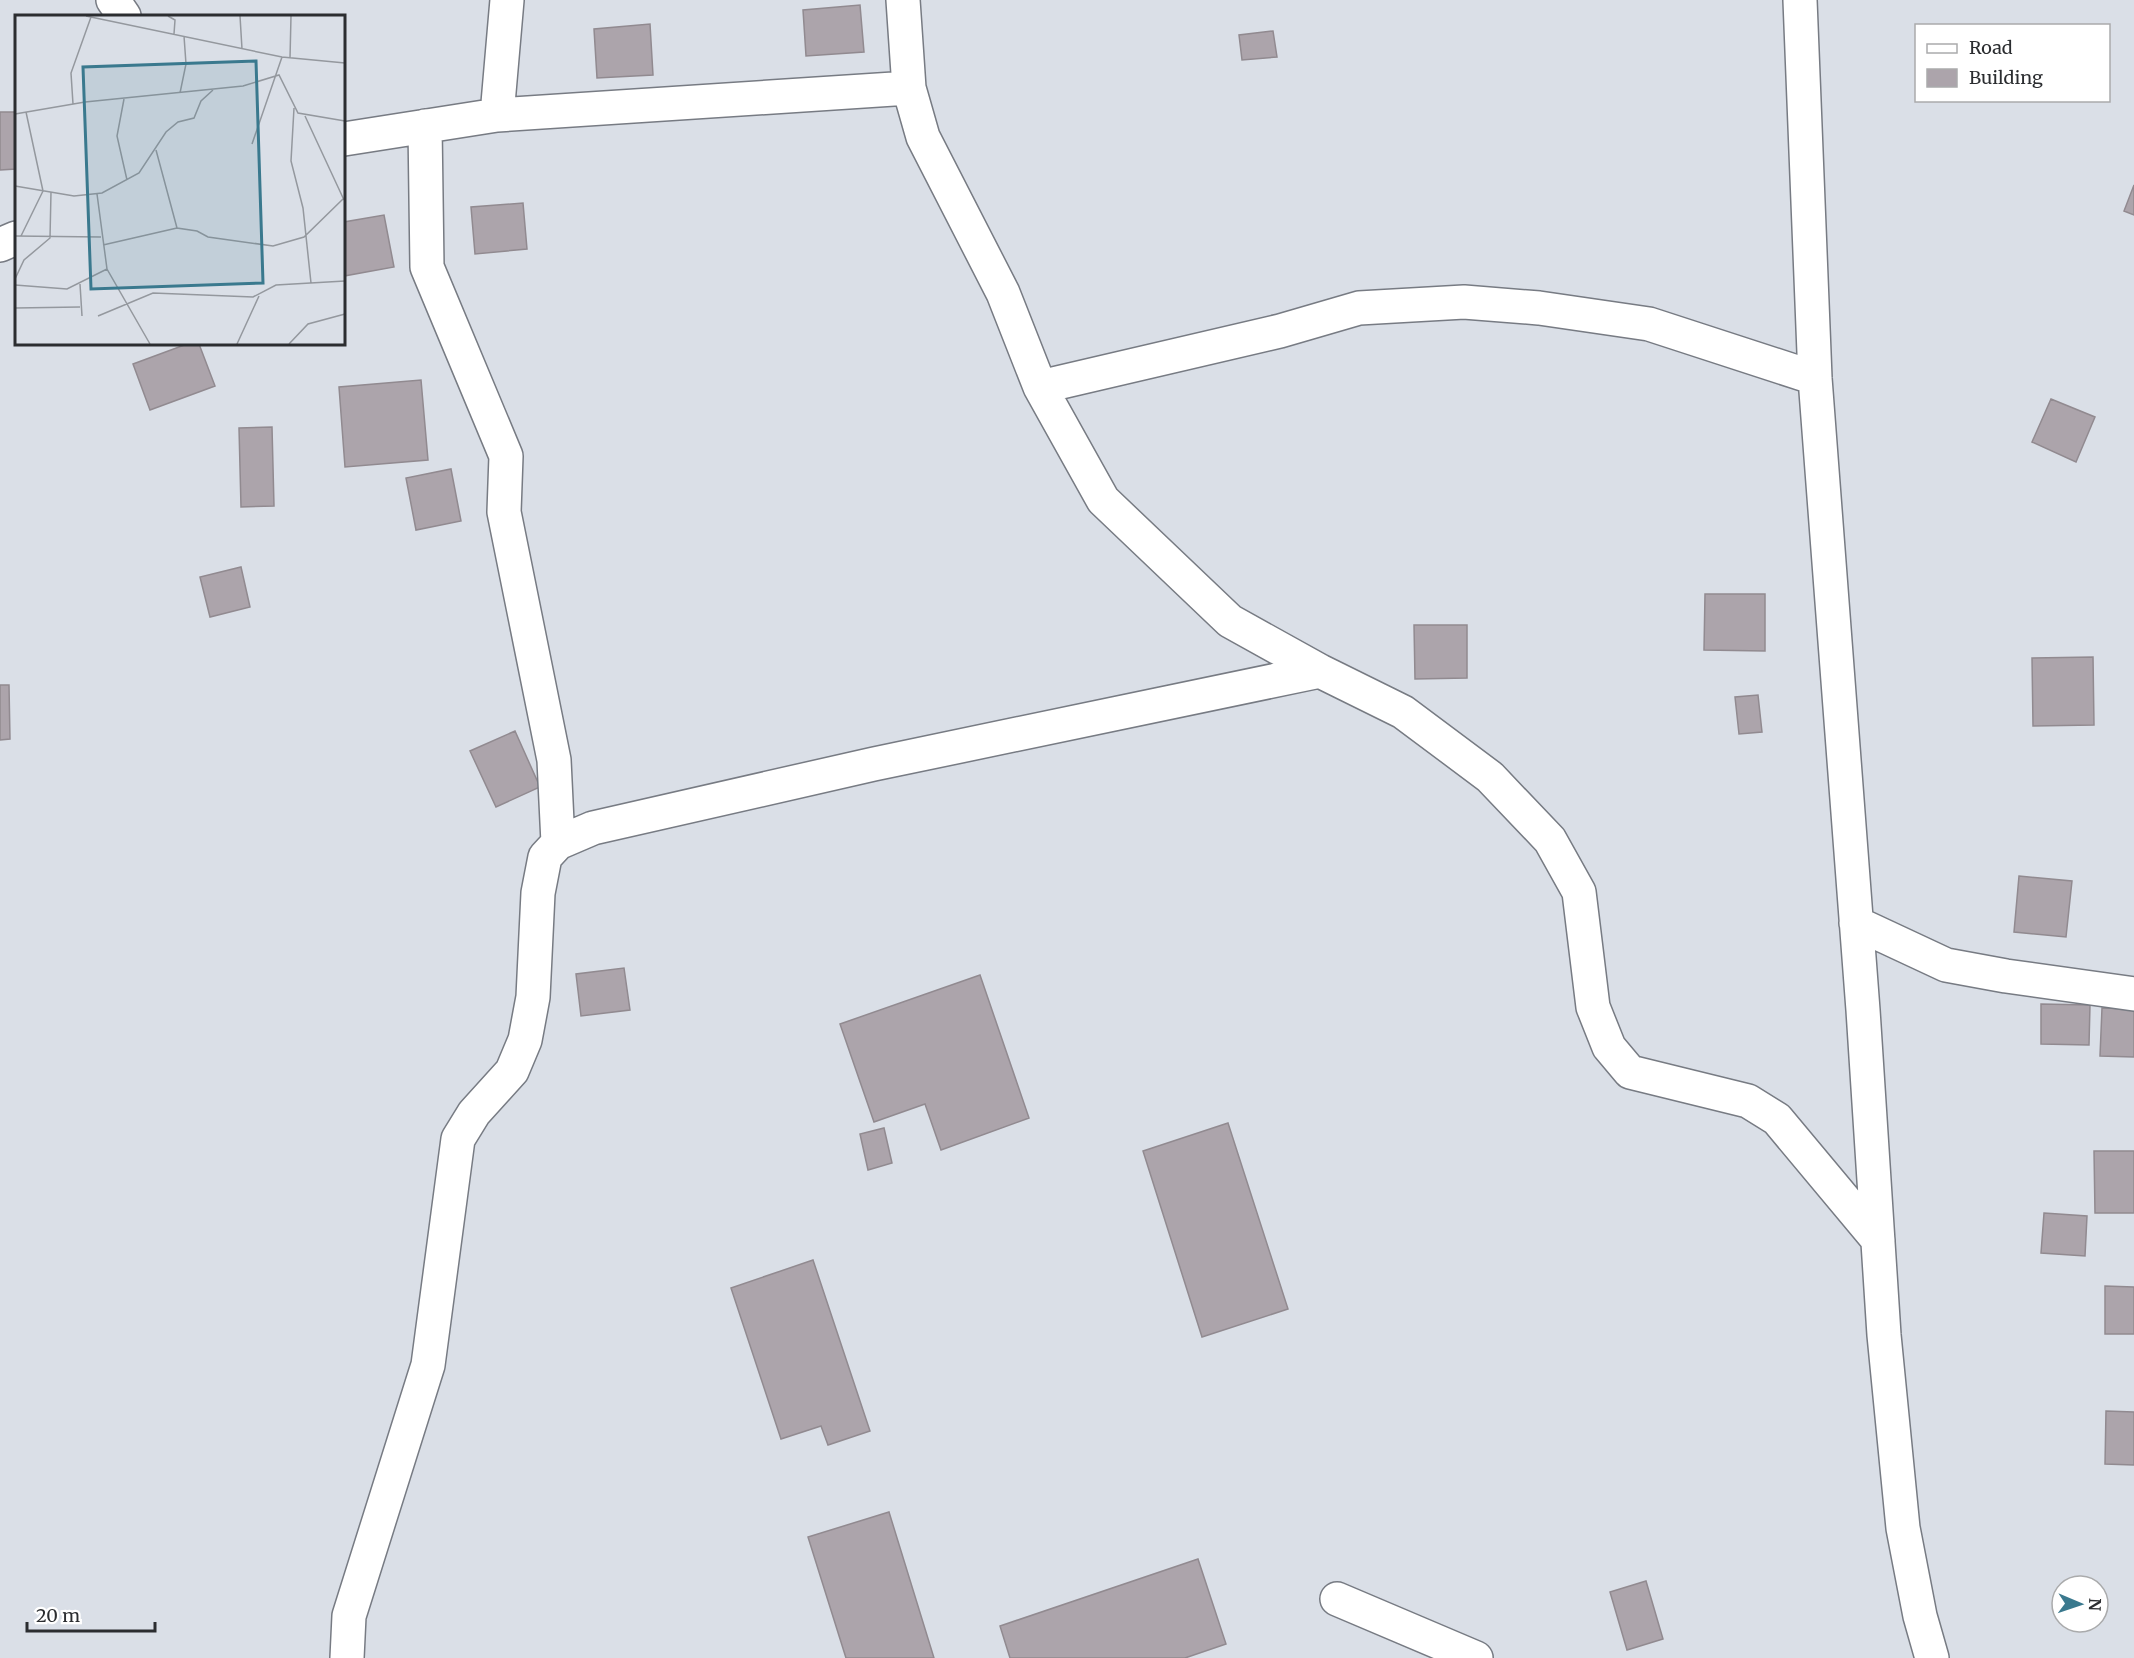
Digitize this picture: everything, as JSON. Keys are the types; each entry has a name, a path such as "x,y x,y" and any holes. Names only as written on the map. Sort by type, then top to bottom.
{"street":[{"path":"114,0 123,15"},
{"path":"497,115 507,0"},
{"path":"903,0 909,88 923,137 1003,293 1040,387 1103,500 1230,621 1412,718 1491,777 1550,840 1579,892 1593,1007 1609,1047 1630,1072 1748,1101 1776,1119 1878,1240"},
{"path":"1800,0 1815,378 1878,1240 1904,1528 1920,1616 1932,1658"},
{"path":"345,139 497,115 909,88"},
{"path":"425,126 427,267 506,456 504,512 554,760 558,843"},
{"path":"0,245 15,238"},
{"path":"1040,387 1280,331 1359,308 1464,302 1539,308 1649,324 1815,378"},
{"path":"347,1658 349,1616 428,1365 458,1138 474,1113 512,1071 525,1040 533,997 538,892 544,857 558,843 593,828 874,764 1320,671"},
{"path":"1856,923 1946,965 2134,994"},
{"path":"1337,1599 1476,1658"}],"building":[{"path":"860,5 864,52 806,56 803,10"},
{"path":"650,24 653,75 597,78 594,29"},
{"path":"1273,31 1277,57 1242,60 1239,35"},
{"path":"0,112 15,112 15,169 0,170"},
{"path":"2134,185 2134,215 2124,211"},
{"path":"523,203 527,249 475,254 471,207"},
{"path":"384,215 394,267 345,276 345,222"},
{"path":"184,345 199,345 215,386 150,410 133,364"},
{"path":"421,380 428,460 345,467 339,387"},
{"path":"2051,399 2095,417 2076,462 2032,442"},
{"path":"272,427 274,506 241,507 239,428"},
{"path":"451,469 461,521 416,530 406,478"},
{"path":"241,567 250,607 210,617 200,577"},
{"path":"1705,594 1765,594 1765,651 1704,650"},
{"path":"1414,625 1467,625 1467,678 1415,679"},
{"path":"2093,657 2094,725 2033,726 2032,658"},
{"path":"0,685 9,685 10,739 0,740"},
{"path":"1758,695 1762,732 1739,734 1735,697"},
{"path":"515,731 540,787 496,807 470,751"},
{"path":"2019,876 2072,881 2066,937 2014,932"},
{"path":"624,968 630,1010 581,1016 576,974"},
{"path":"980,975 1029,1118 941,1150 925,1104 874,1122 840,1024"},
{"path":"2041,1004 2090,1005 2089,1045 2041,1044"},
{"path":"2102,1008 2134,1009 2134,1057 2100,1056"},
{"path":"1228,1123 1288,1309 1202,1337 1143,1151"},
{"path":"884,1128 892,1163 868,1170 860,1134"},
{"path":"2094,1151 2134,1151 2134,1213 2095,1213"},
{"path":"2044,1213 2087,1216 2085,1256 2041,1253"},
{"path":"813,1260 870,1431 828,1445 821,1426 781,1439 731,1288"},
{"path":"2105,1286 2134,1287 2134,1334 2105,1334"},
{"path":"2106,1411 2134,1412 2134,1465 2105,1464"},
{"path":"889,1512 934,1658 846,1658 808,1537"},
{"path":"1198,1559 1226,1644 1185,1658 1010,1658 1000,1626"},
{"path":"1646,1581 1663,1639 1627,1650 1610,1592"}]}
